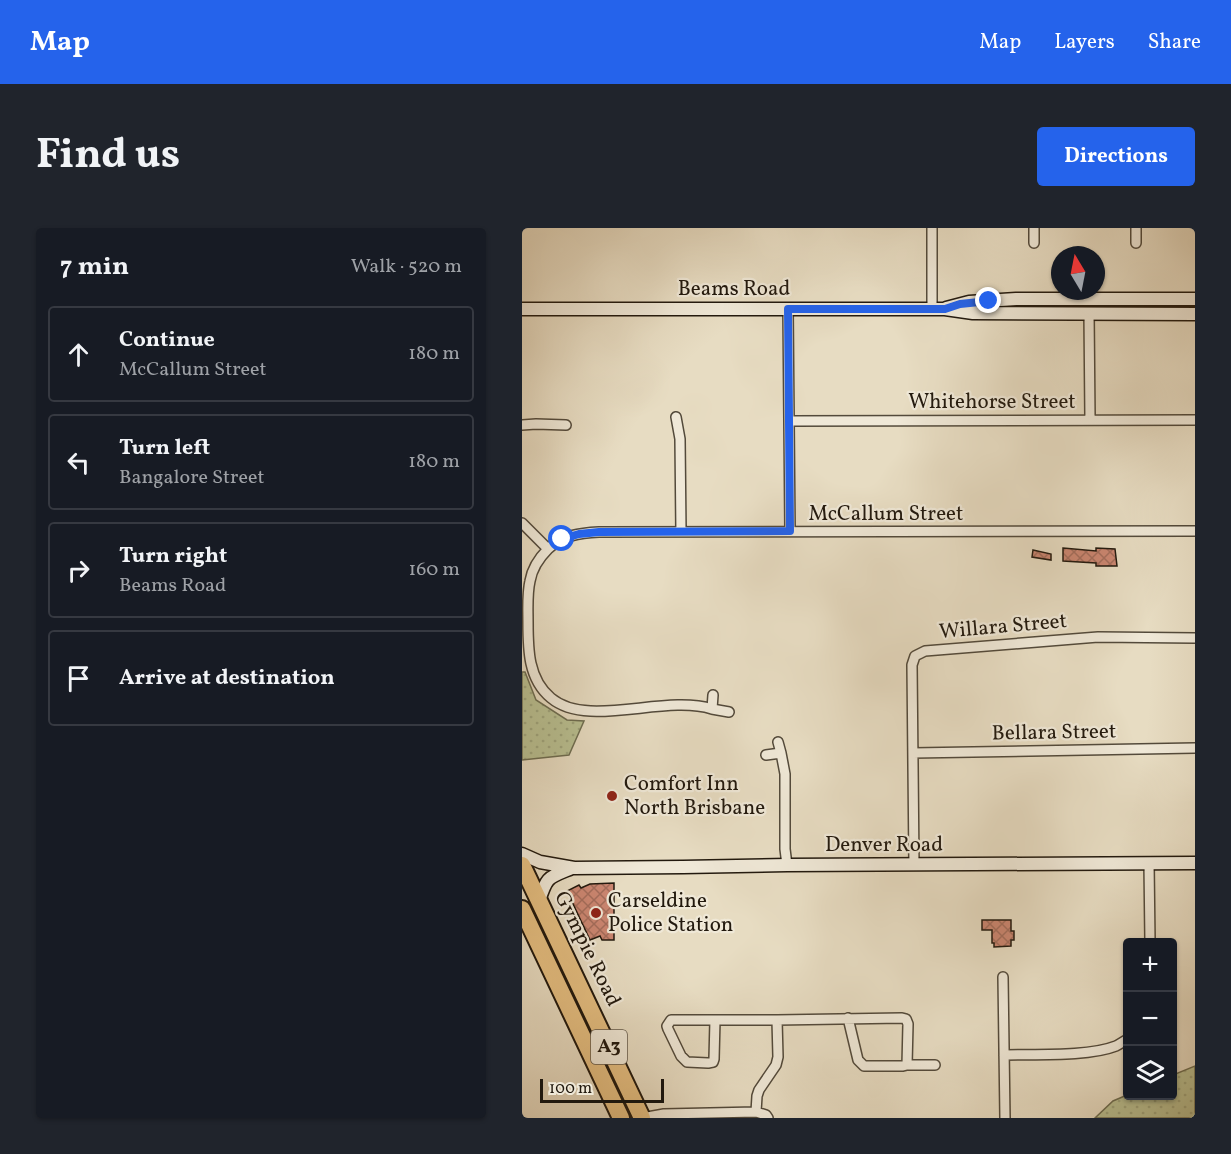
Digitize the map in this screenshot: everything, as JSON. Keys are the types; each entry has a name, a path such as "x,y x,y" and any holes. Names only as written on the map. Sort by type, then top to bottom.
{"highway":[{"name":"Gympie Road","path":"522,865 642,1118"},
{"name":"Gympie Road","path":"522,909 621,1118"},
{"path":"557,984 575,975"}],"main road":[{"name":"Beams Road","path":"945,309 969,302 1016,299 1195,299"},
{"name":"Beams Road","path":"522,309 945,309 973,313 1195,314"},
{"name":"Denver Road","path":"522,854 540,862 574,868 1195,863"},
{"name":"Denver Road","path":"539,902 548,879 574,868"}],"street":[{"path":"932,228 932,309"},
{"path":"1034,228 1034,243"},
{"path":"1136,228 1136,243"},
{"path":"788,309 790,531"},
{"path":"1089,313 1090,419"},
{"path":"676,417 680,439 681,532"},
{"name":"Whitehorse Street","path":"790,421 1195,420"},
{"path":"522,425 566,424"},
{"path":"522,524 548,549 530,579 528,599 529,659 542,690 565,707 585,712 683,704 702,705 729,712"},
{"name":"McCallum Street","path":"548,549 562,539 579,534 608,532 1195,531"},
{"name":"Willara Street","path":"914,865 912,665 915,656 925,651 1098,637 1195,638"},
{"path":"712,709 713,695"},
{"path":"778,742 785,774 787,865"},
{"name":"Bellara Street","path":"913,753 1195,748"},
{"path":"766,755 781,753"},
{"path":"1149,863 1150,938"},
{"path":"1003,977 1005,1118"},
{"path":"715,1020 713,1062 687,1062 681,1056 668,1029 668,1023 671,1020 902,1017 908,1024 907,1065"},
{"path":"848,1018 858,1060 864,1066 935,1065"},
{"path":"756,1112 759,1090 776,1065 778,1058 777,1020"},
{"path":"1004,1055 1099,1051 1123,1042"},
{"path":"642,1118 664,1114 756,1112 768,1118"}],"green space":[{"path":"522,672 525,672 536,700 567,720 584,721 569,755 522,760"},
{"path":"1195,1066 1195,1118 1095,1118 1113,1101 1123,1097 1123,1100 1177,1100 1177,1073"}],"building":[{"path":"1063,548 1096,551 1096,548 1115,549 1117,566 1096,566 1096,563 1063,561"},
{"path":"1033,550 1051,554 1051,560 1032,557"},
{"name":"Carseldine Police Station","path":"614,883 614,940 602,940 600,936 590,940 567,891 579,885 581,888 590,884"},
{"path":"982,920 1011,920 1014,940 1011,940 1011,946 994,947 992,930 982,930"}],"place":[{"name":"Comfort Inn North Brisbane","path":"612,796"},
{"name":"Carseldine Police Station","path":"596,913"}],"route":[{"path":"562,539 599,532 790,531 788,309 945,309 969,302 989,301"}]}
